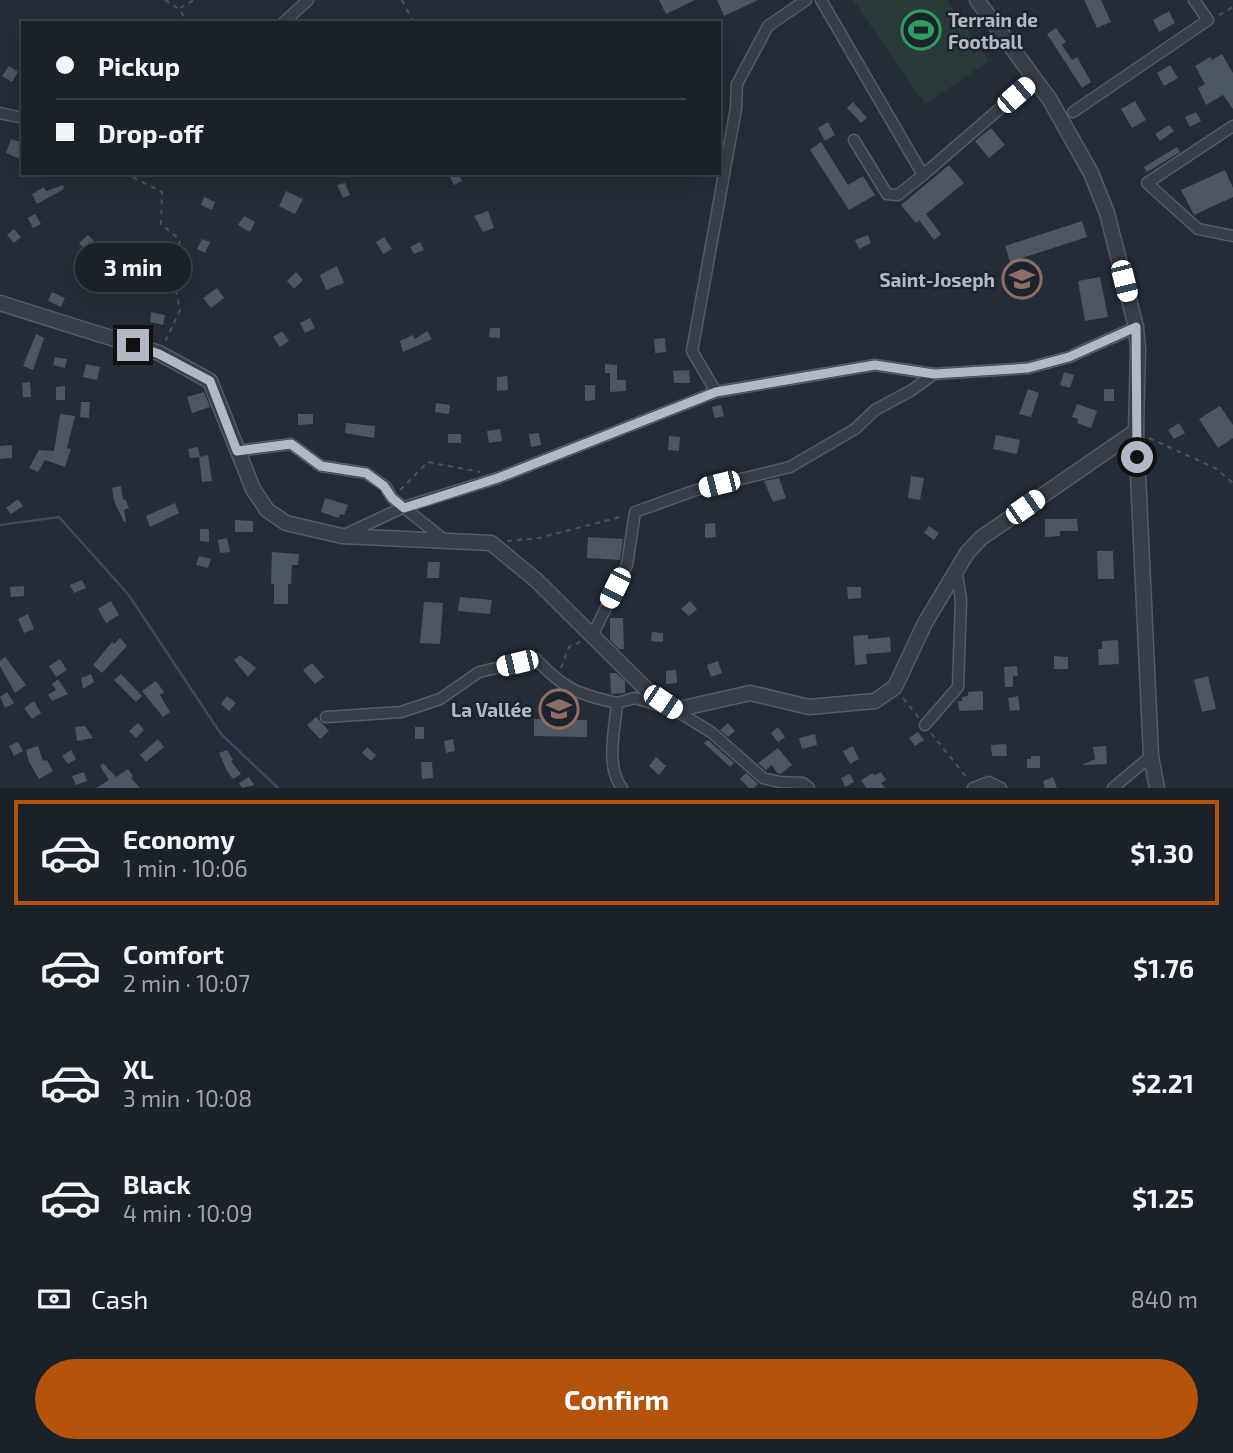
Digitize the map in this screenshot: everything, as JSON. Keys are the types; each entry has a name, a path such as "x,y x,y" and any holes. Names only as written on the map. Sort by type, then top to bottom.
{"street":[{"path":"284,21 308,0"},
{"path":"716,392 692,351 737,108 737,84 768,26 806,0"},
{"path":"821,0 923,175"},
{"path":"977,0 1074,139 1091,173 1107,213 1136,327 1136,431 1152,756 1157,788"},
{"path":"1073,111 1208,20 1194,0"},
{"path":"854,140 887,194 898,195 1034,79"},
{"path":"0,113 21,118"},
{"path":"1233,126 1147,183 1198,229 1233,236"},
{"path":"0,303 159,354 210,381 253,489 267,510 286,523 342,536 491,543 536,580 650,693 711,732 763,778 803,783 809,788"},
{"path":"342,536 404,508 498,478 716,392 875,365 934,374 1028,368 1069,357 1136,327"},
{"path":"592,636 627,565 635,512 696,490 790,467 855,429 874,410 912,390 934,374"},
{"path":"326,717 401,712 440,699 479,672 536,659 557,681 587,696 617,703 635,698 675,710 750,693 809,707 875,701 895,687 925,623 957,574 967,553 981,538 1136,431"},
{"path":"237,451 291,444 321,466 366,473 384,486 392,498 446,541"},
{"path":"925,725 958,687 961,600 957,574"},
{"path":"617,703 613,764 622,788"},
{"path":"1113,788 1152,756"},
{"path":"974,788 989,782 1001,788"}],"path":[{"path":"165,0 179,9 187,21"},
{"path":"179,9 194,0"},
{"path":"402,0 413,21"},
{"path":"1208,20 1233,7"},
{"path":"128,175 162,192 161,224 180,240 173,276 180,310 159,354"},
{"path":"1136,431 1216,468 1233,483"},
{"path":"392,498 428,462 498,478"},
{"path":"491,543 539,538 635,512"},
{"path":"557,681 569,647 592,636"},
{"path":"895,687 974,788"}],"shaded area":[{"name":"Terrain de Football","path":"853,0 947,0 989,61 925,104"}],"building":[{"path":"659,0 695,0 666,14"},
{"path":"717,0 758,0 724,16"},
{"path":"1084,0 1101,0 1111,22 1097,28"},
{"path":"1169,11 1175,23 1159,32 1153,20"},
{"path":"1056,28 1066,42 1062,45 1072,60 1077,57 1091,82 1082,88 1047,34"},
{"path":"1222,54 1233,73 1233,109 1223,95 1206,105 1198,88 1205,84 1195,66 1210,57 1212,60"},
{"path":"1170,65 1178,78 1164,86 1157,73"},
{"path":"9,66 18,72 12,82 2,76"},
{"path":"1135,101 1146,120 1132,128 1121,109"},
{"path":"853,102 867,118 861,123 847,108"},
{"path":"1196,112 1201,121 1190,127 1185,117"},
{"path":"828,122 835,135 825,141 818,128"},
{"path":"1169,125 1174,131 1160,141 1155,134"},
{"path":"991,128 1005,145 989,158 975,141"},
{"path":"11,139 21,142 21,159 6,153"},
{"path":"821,142 848,185 863,176 875,195 849,210 810,150"},
{"path":"1177,147 1180,152 1147,172 1144,167"},
{"path":"949,165 964,183 926,214 941,234 934,240 919,220 916,223 901,205"},
{"path":"1225,170 1233,188 1233,197 1194,215 1181,190"},
{"path":"449,175 459,175 462,181 454,185"},
{"path":"345,183 350,195 343,198 337,185"},
{"path":"63,185 64,189 37,204 32,194 44,187 46,191"},
{"path":"286,191 303,199 295,214 279,206"},
{"path":"204,197 215,202 212,210 201,205"},
{"path":"488,211 494,228 483,232 474,216"},
{"path":"35,214 41,224 33,228 28,218"},
{"path":"244,216 255,222 250,232 238,225"},
{"path":"1082,221 1087,237 1010,262 1005,246"},
{"path":"14,229 21,237 14,243 7,235"},
{"path":"88,235 96,243 87,252 79,243"},
{"path":"868,235 871,243 859,249 855,240"},
{"path":"384,237 392,249 383,254 376,242"},
{"path":"202,239 210,242 205,253 197,249"},
{"path":"420,242 424,250 414,254 410,247"},
{"path":"121,253 130,258 125,267 116,262"},
{"path":"135,254 147,256 145,264 134,262"},
{"path":"337,266 344,283 326,290 320,275"},
{"path":"296,272 303,280 294,289 287,281"},
{"path":"1100,277 1108,317 1085,321 1078,281"},
{"path":"217,288 224,298 211,308 203,298"},
{"path":"52,292 65,298 61,307 48,301"},
{"path":"151,312 165,315 163,325 150,322"},
{"path":"310,318 315,328 305,333 300,323"},
{"path":"490,328 500,328 500,338 489,337"},
{"path":"282,331 289,341 280,347 273,337"},
{"path":"427,331 432,339 403,352 400,341 413,335 415,339"},
{"path":"36,334 44,338 33,370 23,366"},
{"path":"665,338 666,352 655,353 654,339"},
{"path":"55,357 67,359 65,368 53,365"},
{"path":"86,364 100,367 97,380 83,377"},
{"path":"605,364 617,365 617,380 626,380 626,391 610,392 610,373 605,373"},
{"path":"689,370 690,383 674,383 673,371"},
{"path":"1064,372 1074,375 1070,388 1060,385"},
{"path":"507,376 508,390 497,391 497,377"},
{"path":"30,382 31,397 23,397 22,383"},
{"path":"585,385 595,385 595,400 585,401"},
{"path":"65,386 65,400 56,400 56,387"},
{"path":"1028,389 1039,393 1031,417 1019,414"},
{"path":"1104,389 1114,389 1114,401 1104,401"},
{"path":"204,392 210,407 192,413 187,397"},
{"path":"81,402 90,402 89,418 80,417"},
{"path":"436,403 450,405 449,414 435,412"},
{"path":"1077,404 1097,411 1091,428 1077,423 1078,419 1072,417"},
{"path":"721,405 724,416 715,418 712,407"},
{"path":"1220,406 1233,425 1233,438 1218,448 1199,419"},
{"path":"60,414 75,416 67,448 71,449 65,467 45,460 38,472 29,468 39,450 54,451"},
{"path":"298,414 313,414 313,424 298,425"},
{"path":"346,423 375,426 374,438 345,433"},
{"path":"1179,423 1185,433 1174,439 1168,430"},
{"path":"500,429 502,441 489,443 487,431"},
{"path":"539,433 541,445 531,447 529,434"},
{"path":"448,434 461,434 461,443 448,443"},
{"path":"996,435 1020,440 1017,454 993,449"},
{"path":"669,436 680,437 679,451 668,450"},
{"path":"12,445 12,458 0,459 0,446"},
{"path":"198,447 200,457 190,458 188,449"},
{"path":"208,455 212,481 202,482 199,457"},
{"path":"911,476 924,478 920,500 908,498"},
{"path":"779,478 786,498 773,502 764,481"},
{"path":"121,486 123,500 125,499 129,508 124,510 124,522 114,501 112,488"},
{"path":"325,498 348,505 344,515 340,514 339,518 321,512"},
{"path":"18,499 23,506 11,514 6,508"},
{"path":"175,503 179,513 150,527 146,516"},
{"path":"1045,519 1077,519 1078,531 1060,531 1060,536 1045,537"},
{"path":"235,520 253,521 253,532 235,532"},
{"path":"715,523 716,537 705,538 705,524"},
{"path":"929,526 939,533 934,540 924,533"},
{"path":"200,529 209,529 209,542 200,541"},
{"path":"588,537 623,539 620,560 587,558"},
{"path":"227,538 230,552 220,553 218,540"},
{"path":"1097,551 1113,551 1114,579 1098,579"},
{"path":"272,552 299,554 298,565 292,565 288,604 274,604 274,584 271,584"},
{"path":"199,556 211,559 208,568 196,565"},
{"path":"428,562 440,562 439,578 427,578"},
{"path":"82,580 86,588 74,593 70,585"},
{"path":"24,586 24,596 11,597 10,587"},
{"path":"847,587 861,587 861,598 848,599"},
{"path":"460,597 492,600 490,614 458,611"},
{"path":"111,601 119,615 106,623 98,609"},
{"path":"690,601 697,609 689,616 681,609"},
{"path":"424,602 443,603 440,644 420,643"},
{"path":"28,614 34,629 24,633 18,619"},
{"path":"610,618 623,618 624,649 619,649 610,640"},
{"path":"652,632 663,633 663,642 651,641"},
{"path":"868,635 868,639 890,637 891,652 866,654 867,664 855,665 853,636"},
{"path":"120,638 127,646 102,673 93,665 112,642 114,644"},
{"path":"1118,640 1119,664 1099,665 1098,649 1102,649 1102,641"},
{"path":"240,655 256,668 248,677 234,660"},
{"path":"1054,656 1068,657 1068,669 1054,669"},
{"path":"5,657 26,685 15,693 0,666 0,661"},
{"path":"60,659 67,670 56,677 49,666"},
{"path":"718,661 722,673 711,677 707,665"},
{"path":"312,663 324,677 315,684 303,670"},
{"path":"1017,666 1018,676 1013,676 1013,687 1005,687 1004,667"},
{"path":"676,670 677,683 666,684 666,671"},
{"path":"610,673 616,673 625,681 625,693 611,694"},
{"path":"91,674 94,682 83,689 81,678"},
{"path":"121,674 142,696 136,702 114,680"},
{"path":"1208,676 1216,709 1202,712 1194,680"},
{"path":"58,679 68,694 52,701 48,695 56,690 52,684"},
{"path":"156,681 164,692 160,695 170,712 163,717 142,691"},
{"path":"983,691 983,710 959,711 958,701 968,696 968,692"},
{"path":"7,692 14,703 5,708 0,697"},
{"path":"227,696 236,703 229,711 221,704"},
{"path":"1018,696 1020,710 1010,711 1008,698"},
{"path":"34,701 41,713 32,719 24,708"},
{"path":"316,717 329,731 320,739 307,725"},
{"path":"534,719 587,720 587,737 534,736"},
{"path":"138,723 144,730 136,738 129,731"},
{"path":"728,723 735,731 728,737 720,730"},
{"path":"85,726 93,738 77,741 75,727"},
{"path":"415,727 424,727 424,739 415,739"},
{"path":"778,727 785,737 778,742 771,733"},
{"path":"918,732 924,740 915,746 909,738"},
{"path":"815,734 817,745 802,749 799,738"},
{"path":"158,739 164,747 146,762 140,755"},
{"path":"453,739 455,751 446,753 444,741"},
{"path":"708,740 734,763 730,767 704,743"},
{"path":"18,742 23,751 14,756 9,746"},
{"path":"1006,744 1007,756 992,756 991,745"},
{"path":"38,746 43,761 47,760 53,771 39,779 29,762 26,750"},
{"path":"853,746 859,759 850,764 843,751"},
{"path":"1106,746 1107,764 1082,765 1095,759 1093,747"},
{"path":"367,747 376,755 371,761 362,753"},
{"path":"778,748 792,765 781,774 777,773 772,765 766,770 758,763"},
{"path":"71,750 76,759 68,764 62,756"},
{"path":"227,750 241,774 233,779 219,753"},
{"path":"1031,756 1040,756 1040,768 1027,768 1027,759 1031,759"},
{"path":"656,757 666,766 659,775 649,766"},
{"path":"421,762 432,762 433,778 422,779"},
{"path":"103,763 116,777 128,769 133,776 131,778 140,788 96,788 109,780 100,766"},
{"path":"84,772 87,781 76,785 72,776"},
{"path":"881,772 886,780 881,783 885,788 866,788 861,780"},
{"path":"746,773 758,784 754,788 749,788 740,779"},
{"path":"850,774 854,782 845,787 841,778"},
{"path":"249,777 254,785 242,788 239,783"},
{"path":"1053,777 1057,788 1045,788 1043,781"}],"waterway":[{"path":"0,525 59,517 128,594 221,734 278,788"}],"place":[{"name":"Terrain de Football","path":"921,30"},
{"name":"Saint-Joseph","path":"1022,279"},
{"name":"La Vallée","path":"559,709"}],"route":[{"path":"133,345 159,354 210,381 237,451 291,444 321,466 366,473 384,486 392,498 404,508 498,478 716,392 875,365 934,374 1028,368 1069,357 1136,327 1137,457"}]}
